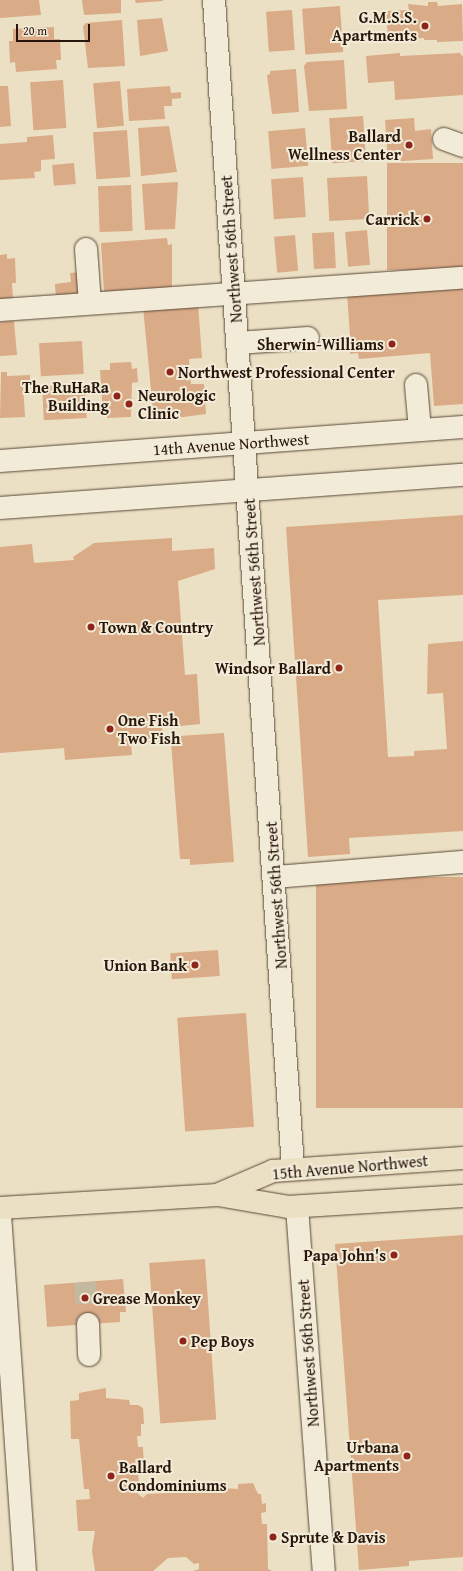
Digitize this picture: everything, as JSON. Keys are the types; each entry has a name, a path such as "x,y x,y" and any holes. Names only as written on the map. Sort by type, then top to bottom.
{"main road":[{"name":"15th Avenue Northwest","path":"218,1194 262,1174 293,1168 463,1158"},
{"name":"15th Avenue Northwest","path":"0,1208 218,1194 242,1197 270,1206 297,1207 463,1196"}],"street":[{"name":"Northwest 56th Street","path":"214,0 249,490 293,1168"},
{"path":"86,249 90,303"},
{"path":"0,310 463,278"},
{"path":"238,343 308,338"},
{"path":"416,385 420,430"},
{"name":"14th Avenue Northwest","path":"0,461 463,427"},
{"path":"0,508 463,475"},
{"path":"274,877 463,862"},
{"name":"Northwest 56th Street","path":"297,1207 324,1571"},
{"path":"0,1215 25,1571"},
{"path":"88,1324 89,1355"}],"building":[{"path":"0,0 39,0 41,15 0,18"},
{"path":"82,0 121,0 121,13 84,15"},
{"path":"135,0 163,0 163,1 136,3"},
{"name":"G.M.S.S. Apartments","path":"428,2 437,2 438,6 462,4 463,41 437,42 437,40 424,40 424,38 388,40 386,11 409,10 408,4 428,6"},
{"path":"340,6 343,52 305,55 302,9"},
{"path":"292,10 295,50 269,52 266,12"},
{"path":"162,18 168,51 140,56 137,20"},
{"path":"122,20 125,66 88,68 83,26 86,23"},
{"path":"54,27 54,39 60,39 61,60 56,60 57,69 16,72 15,62 10,63 9,41 13,41 13,29"},
{"path":"400,53 400,56 460,53 463,57 463,95 395,100 394,81 368,83 366,56"},
{"path":"344,60 347,109 309,111 304,66 307,62"},
{"path":"296,69 299,112 272,114 267,75 270,74 270,71"},
{"path":"63,80 66,128 33,130 30,82"},
{"path":"120,81 124,126 97,128 93,83"},
{"path":"0,86 8,86 11,126 0,127"},
{"path":"170,86 171,93 181,92 181,98 172,99 172,106 164,106 165,119 129,121 127,89"},
{"path":"363,116 366,161 332,163 329,118"},
{"name":"Ballard Wellness Center","path":"414,118 415,131 431,129 433,159 388,162 385,120"},
{"path":"169,126 177,172 141,176 138,128"},
{"path":"305,128 308,166 271,169 268,131"},
{"path":"127,130 130,177 96,179 93,132"},
{"path":"53,135 55,159 41,160 41,171 34,172 35,178 0,180 0,144 27,142 27,137"},
{"path":"74,163 76,184 54,186 52,165"},
{"name":"Carrick","path":"387,163 463,163 463,270 387,270"},
{"path":"367,176 369,219 329,221 327,178"},
{"path":"303,177 306,217 274,219 271,179"},
{"path":"178,182 175,229 145,230 142,184"},
{"path":"131,185 133,231 100,232 98,186"},
{"path":"367,230 370,265 348,267 345,232"},
{"path":"334,232 336,268 314,269 312,233"},
{"path":"295,235 298,271 277,273 274,237"},
{"path":"167,238 168,245 172,244 172,288 104,293 101,243"},
{"path":"7,254 7,259 15,258 16,283 12,283 13,299 0,299 0,255"},
{"path":"83,272 85,297 56,300 55,284 71,282 70,273"},
{"path":"463,285 463,404 434,406 430,353 359,359 358,353 350,354 350,349 347,349 346,337 350,336 347,294"},
{"name":"Northwest Professional Center","path":"198,304 202,358 189,359 191,384 204,384 206,414 154,421 143,307"},
{"path":"14,321 17,355 0,356 0,322"},
{"path":"82,341 84,374 41,376 39,343"},
{"name":"The RuHaRa Building","path":"131,362 132,369 137,368 138,382 132,383 131,417 107,418 107,412 103,412 100,370 110,370 110,363"},
{"path":"1,372 7,372 7,376 30,375 30,384 23,384 25,417 0,418"},
{"path":"85,384 87,418 44,420 42,386"},
{"name":"Windsor Ballard","path":"463,515 463,595 378,600 388,757 414,756 414,751 447,749 443,693 427,694 428,644 463,641 463,831 349,838 350,854 308,857 286,527"},
{"name":"Town & Country","path":"172,538 172,551 214,548 215,569 178,581 185,675 197,674 200,724 162,728 163,742 131,743 132,755 65,760 64,748 0,753 0,547 32,544 34,563 74,560 73,557 94,543"},
{"path":"224,733 234,862 190,865 190,859 180,859 171,742 180,741 179,736"},
{"path":"316,877 463,877 463,1108 316,1108"},
{"name":"Union Bank","path":"218,950 220,976 172,979 170,953"},
{"path":"246,1013 254,1127 185,1132 177,1018"},
{"name":"Urbana Apartments","path":"463,1235 463,1557 409,1561 409,1566 359,1570 335,1244"},
{"name":"Pep Boys","path":"205,1259 216,1420 160,1424 149,1263"},
{"name":"Grease Monkey","path":"123,1279 126,1312 120,1312 120,1322 47,1327 44,1285"},
{"name":"Ballard Condominiums","path":"106,1388 106,1398 129,1400 130,1405 138,1405 143,1408 144,1424 141,1424 141,1436 137,1436 138,1447 143,1447 144,1469 138,1469 139,1489 136,1492 143,1498 147,1494 184,1492 190,1486 238,1489 238,1484 253,1483 258,1494 261,1494 262,1504 266,1503 266,1512 261,1513 262,1524 267,1524 268,1569 272,1571 193,1571 199,1569 199,1563 194,1564 186,1557 168,1558 153,1571 95,1571 92,1550 95,1531 78,1531 76,1500 90,1499 89,1489 84,1489 79,1439 71,1439 70,1401 79,1400 79,1393"}],"tunnel":[{"path":"85,1282 88,1324"}],"place":[{"name":"G.M.S.S. Apartments","path":"425,26"},
{"name":"Ballard Wellness Center","path":"409,145"},
{"name":"Carrick","path":"427,219"},
{"name":"Sherwin-Williams","path":"392,344"},
{"name":"Northwest Professional Center","path":"170,372"},
{"name":"The RuHaRa Building","path":"117,396"},
{"name":"Neurologic Clinic","path":"129,404"},
{"name":"Town & Country","path":"91,627"},
{"name":"Windsor Ballard","path":"339,668"},
{"name":"One Fish Two Fish","path":"110,729"},
{"name":"Union Bank","path":"195,965"},
{"name":"Papa John's","path":"394,1255"},
{"name":"Grease Monkey","path":"85,1298"},
{"name":"Pep Boys","path":"183,1341"},
{"name":"Urbana Apartments","path":"407,1456"},
{"name":"Ballard Condominiums","path":"111,1476"},
{"name":"Sprute & Davis","path":"273,1537"}]}
